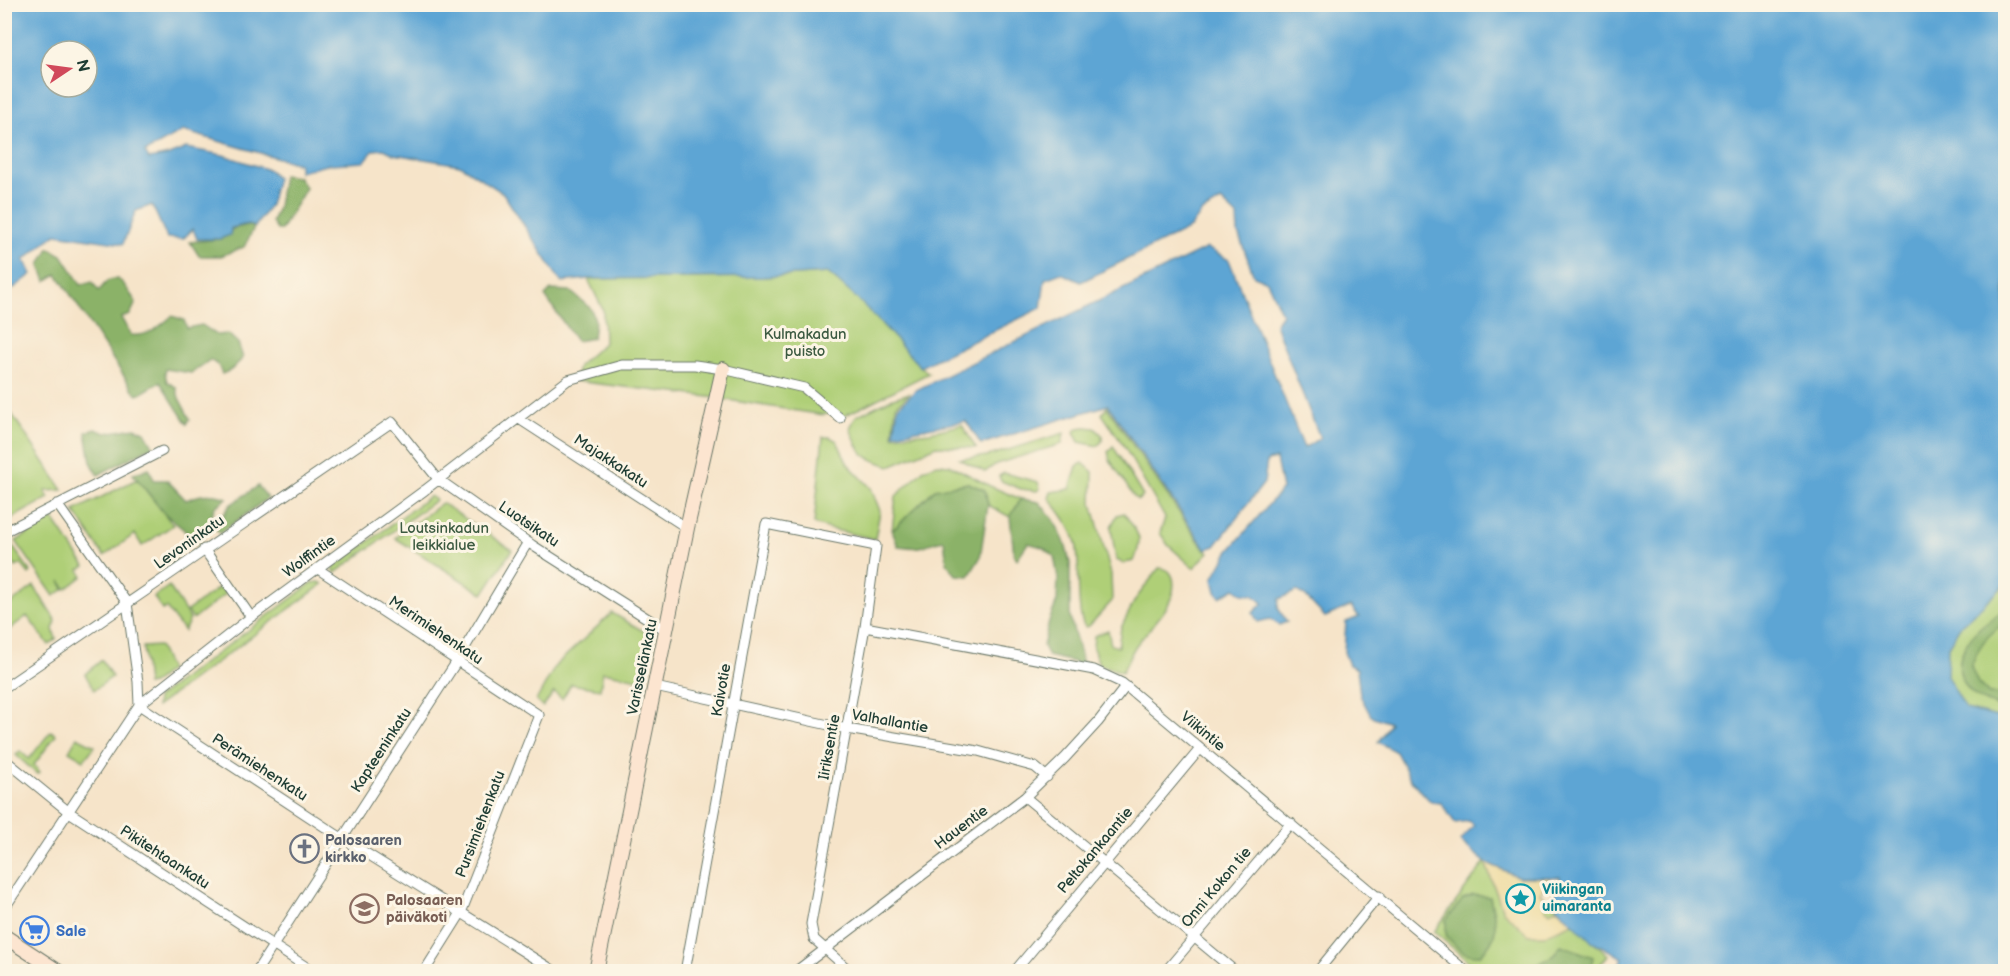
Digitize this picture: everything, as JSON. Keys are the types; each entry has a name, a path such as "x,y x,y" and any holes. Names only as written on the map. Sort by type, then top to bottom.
{"street":[{"name":"Wolffintie","path":"4,909 139,705 251,617 438,480 568,380 622,365 694,365 723,369 804,388 840,418"},
{"name":"Varisselänkatu","path":"596,972 687,528 723,369"},
{"name":"Majakkakatu","path":"519,419 687,528"},
{"name":"Luotsikatu","path":"392,422 438,480 528,542 667,631"},
{"name":"Levoninkatu","path":"4,688 392,422"},
{"path":"4,532 162,451"},
{"path":"57,504 127,603 139,705"},
{"name":"Kaivotie","path":"685,972 766,524 876,546"},
{"name":"Kapteeninkatu","path":"256,972 457,661 528,542"},
{"name":"Iiriksentie","path":"851,972 814,939 811,924 866,627 876,546"},
{"path":"204,549 251,617"},
{"name":"Merimiehenkatu","path":"318,569 539,716"},
{"name":"Viikintie","path":"866,627 1094,670 1126,686 1467,972"},
{"name":"Hauentie","path":"795,972 1025,797 1047,777 1098,722 1126,686"},
{"name":"Valhallantie","path":"655,687 847,729 978,751 1035,767 1047,777"},
{"name":"Perämiehenkatu","path":"139,705 342,838 556,972"},
{"name":"Pursimiehenkatu","path":"423,972 461,913 539,716"},
{"name":"Peltokankaantie","path":"1014,972 1200,749"},
{"name":"Pikitehtaankatu","path":"4,759 69,812 314,972"},
{"path":"1025,797 1236,972"},
{"name":"Onni Kokon tie","path":"1165,972 1291,823"},
{"path":"1317,972 1379,896"},
{"path":"4,936 59,972"}],"green space":[{"path":"283,175 298,177 306,188 281,230 277,230 272,222 278,207"},
{"path":"247,225 254,228 244,247 221,256 199,256 190,242 221,239 230,234 232,229"},
{"path":"49,248 62,255 81,285 92,282 99,291 107,281 116,278 123,283 136,302 130,315 121,318 131,335 148,333 172,316 184,320 187,328 202,325 217,335 228,334 238,343 243,358 231,370 222,374 218,365 210,360 191,373 166,369 167,382 176,387 190,419 187,424 160,382 138,395 133,390 57,274 46,281 40,265"},
{"name":"Kulmakadun puisto","path":"828,273 871,311 911,357 929,373 840,418 833,412 823,415 709,397 575,381 578,366 604,343 603,310 588,279 763,277"},
{"path":"551,290 570,291 591,309 595,320 593,338 576,341 545,296"},
{"path":"910,393 896,406 893,436 930,432 962,425 976,448 937,446 890,466 863,454 850,428 856,416 893,398"},
{"path":"5,404 63,490 45,491 49,498 5,522"},
{"path":"1107,407 1204,549 1209,552 1194,568 1168,545 1160,533 1165,518 1122,443 1102,414"},
{"path":"135,428 145,432 153,446 98,475 91,462 86,432 95,429 106,433"},
{"path":"1078,428 1095,428 1102,435 1102,441 1098,446 1079,442 1074,432"},
{"path":"1064,433 1062,444 996,464 985,472 960,459 988,456"},
{"path":"823,437 830,437 837,441 848,464 871,488 880,511 875,539 814,524"},
{"path":"1113,446 1143,496 1138,500 1110,460 1108,452"},
{"path":"1083,463 1093,472 1092,503 1111,574 1112,601 1089,626 1085,627 1080,611 1076,543 1068,525 1049,498 1051,492 1070,489 1077,466"},
{"path":"937,464 950,465 1021,499 1010,517 988,505 985,490 968,483 935,489 892,531 896,496 924,469"},
{"path":"149,468 154,480 167,480 186,500 206,494 227,498 215,507 203,537 196,544 165,514 133,474"},
{"path":"1004,473 1038,482 1040,488 1037,491 1021,489 1001,481 999,476"},
{"path":"137,479 173,525 142,546 135,534 104,556 74,511"},
{"path":"968,483 985,490 988,505 980,558 969,576 956,575 947,563 944,540 911,548 898,546 892,531 935,489"},
{"path":"258,486 268,498 220,533 215,528 230,505"},
{"path":"430,496 436,500 335,573 333,568"},
{"path":"1021,499 1039,502 1054,520 1065,543 1070,563 1070,618 1083,664 1048,656 1043,646 1057,601 1058,578 1054,556 1042,547 1028,543 1017,559 1014,555 1010,517"},
{"name":"Loutsinkadun leikkialue","path":"442,503 512,550 483,594 395,538"},
{"path":"1124,513 1136,531 1139,546 1134,561 1124,563 1116,560 1111,527 1117,515"},
{"path":"53,519 85,566 79,570 83,576 66,589 60,581 64,589 54,596 16,541"},
{"path":"11,544 31,572 29,574 21,564 16,567 10,557 5,560 5,547"},
{"path":"1159,568 1168,570 1173,578 1174,588 1167,606 1135,647 1122,672 1099,664 1093,648 1094,636 1108,630 1111,645 1118,647 1121,628 1135,600"},
{"path":"312,583 323,584 156,707 157,698"},
{"path":"2005,585 2005,719 1966,709 1947,676 1948,646 1961,625"},
{"path":"34,586 56,621 53,629 56,639 49,645 27,616 7,631 5,629 5,608"},
{"path":"169,586 190,619 184,631 166,608 162,610 154,597"},
{"path":"220,587 226,594 193,619 187,611"},
{"path":"2005,609 2005,623 1984,642 1971,667 1978,683 1989,694 2005,694 2005,708 1992,705 1972,693 1961,675 1960,664 1962,653 1972,635"},
{"path":"612,613 654,637 643,680 603,672 600,689 571,684 562,699 554,692 543,707 536,701 556,665"},
{"path":"159,646 170,670 152,684 147,685 143,647"},
{"path":"102,660 112,677 94,690 85,674"},
{"path":"51,731 56,735 34,765 40,772 37,774 16,755 20,751 29,759"},
{"path":"77,737 95,746 84,760 69,751"},
{"path":"1485,862 1503,911 1534,909 1550,900 1608,955 1595,971 1480,971 1434,932"},
{"path":"1473,895 1490,897 1495,921 1494,935 1480,955 1464,953 1446,935 1446,920 1463,899"},
{"path":"1561,945 1593,957 1590,971 1504,971 1515,964 1529,965 1547,960"}],"sand":[{"name":"Viikingan uimaranta","path":"1485,862 1519,877 1550,877 1540,893 1546,899 1545,909 1550,912 1557,908 1573,923 1545,935 1529,935 1503,911"}],"water":[{"path":"5,4 2005,5 2005,585 1961,625 1948,646 1947,676 1966,709 2005,719 2005,971 1660,972 1654,959 1633,971 1616,971 1623,958 1590,940 1550,900 1561,883 1560,877 1519,877 1485,862 1460,841 1474,825 1469,821 1455,823 1441,803 1431,802 1411,780 1396,752 1378,742 1390,723 1371,716 1360,695 1357,669 1349,665 1344,652 1346,622 1359,617 1351,606 1325,617 1297,591 1279,599 1278,608 1287,622 1279,625 1270,619 1258,622 1253,613 1263,603 1253,595 1242,594 1235,588 1220,597 1216,592 1213,579 1228,552 1282,489 1276,459 1267,461 1264,483 1215,546 1206,549 1108,405 981,444 966,421 894,434 898,407 916,390 1207,248 1229,260 1304,448 1320,438 1275,324 1282,314 1267,281 1254,276 1238,233 1237,216 1221,201 1202,212 1190,228 1081,282 1061,273 1045,279 1041,308 920,367 876,318 828,273 763,277 588,279 561,282 503,193 460,165 394,154 384,149 374,150 364,162 330,164 299,172 299,164 183,131 145,152 149,159 170,155 186,148 223,155 269,170 277,178 270,205 255,227 248,224 231,228 230,235 220,239 197,239 193,229 183,239 167,238 152,205 136,211 123,244 56,234 24,260 32,274 5,295"}],"place":[{"name":"Palosaaren kirkko","path":"304,849"},
{"name":"Viikingan uimaranta","path":"1521,898"},
{"name":"Palosaaren päiväkoti","path":"365,909"},
{"name":"Sale","path":"35,931"}]}
